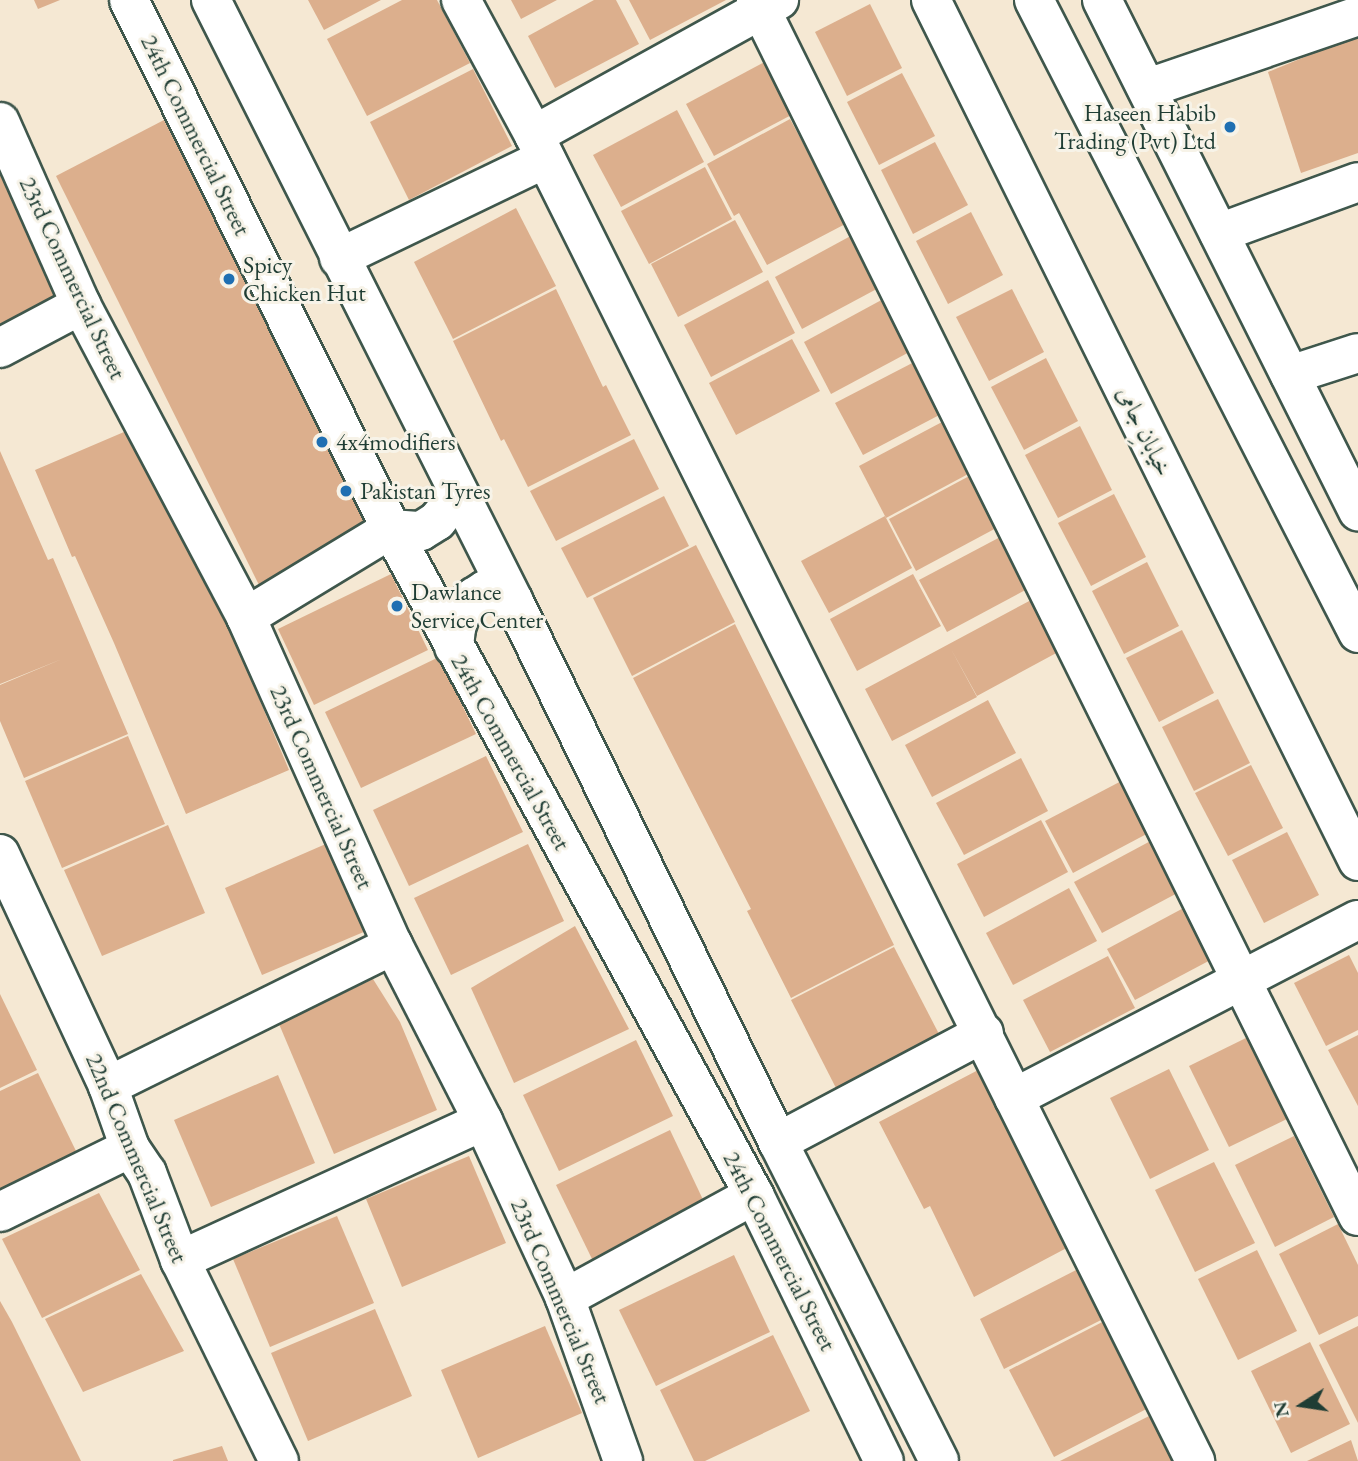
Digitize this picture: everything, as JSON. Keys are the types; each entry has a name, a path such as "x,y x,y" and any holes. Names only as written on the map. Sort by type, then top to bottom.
{"street":[{"name":"24th Commercial Street","path":"129,0 391,529 754,1195 884,1461"},
{"name":"24th Commercial Street","path":"211,0 514,602 778,1142 939,1461"},
{"path":"461,0 539,147 984,1033 1195,1461"},
{"name":"خیابانِ جامی","path":"931,0 1358,861"},
{"path":"1034,0 1358,633"},
{"path":"1102,0 1358,511"},
{"path":"339,258 539,147 765,3 1358,1216"},
{"path":"1148,88 1358,16"},
{"name":"23rd Commercial Street","path":"0,122 81,305 246,617 393,945 483,1121 565,1298 623,1461"},
{"path":"1219,233 1358,182"},
{"path":"0,348 81,305"},
{"path":"1290,375 1358,352"},
{"path":"246,617 391,529 421,531 437,521 449,506 456,489"},
{"path":"454,647 456,628 463,608 474,597 485,590 514,602"},
{"name":"22nd Commercial Street","path":"0,854 108,1086 130,1148 147,1174 180,1260 279,1461"},
{"path":"1014,1098 1358,920"},
{"path":"108,1086 393,945"},
{"path":"778,1142 984,1033"},
{"path":"180,1260 483,1121"},
{"path":"0,1212 130,1148"},
{"path":"565,1298 754,1195"}],"building":[{"path":"34,0 60,0 38,9"},
{"path":"308,0 381,0 324,30"},
{"path":"402,0 437,0 470,63 367,116 327,39"},
{"path":"511,0 557,0 521,19"},
{"path":"594,0 616,0 639,44 555,88 528,36"},
{"path":"629,0 726,0 650,40"},
{"path":"870,4 902,68 847,96 815,32"},
{"path":"1358,35 1358,153 1301,173 1268,72"},
{"path":"770,59 797,112 714,156 686,104"},
{"path":"473,69 512,146 409,200 370,122"},
{"path":"902,73 935,136 879,165 847,102"},
{"path":"677,110 704,162 621,207 593,155"},
{"path":"790,119 818,171 824,169 851,221 767,265 739,213 734,216 707,164"},
{"path":"164,120 373,530 259,585 56,176"},
{"path":"935,142 968,205 913,234 881,170"},
{"path":"0,159 57,300 0,324"},
{"path":"705,167 732,219 649,264 621,211"},
{"path":"516,208 556,286 453,339 414,262"},
{"path":"971,212 1003,275 948,304 916,241"},
{"path":"735,220 763,272 678,317 651,264"},
{"path":"858,232 886,284 802,329 775,277"},
{"path":"768,280 795,333 711,377 684,325"},
{"path":"556,289 603,387 606,385 631,435 528,487 504,439 501,441 453,341"},
{"path":"1012,289 1044,352 989,381 956,317"},
{"path":"887,297 915,349 831,394 804,342"},
{"path":"792,339 820,391 736,435 709,383"},
{"path":"1046,358 1078,421 1024,450 991,387"},
{"path":"920,359 947,411 863,455 835,403"},
{"path":"942,422 970,473 886,518 859,466"},
{"path":"138,426 217,598 289,770 186,814 114,643 75,556 72,557 35,470"},
{"path":"1080,426 1112,490 1058,518 1025,455"},
{"path":"634,439 659,489 556,541 530,491"},
{"path":"0,451 48,560 53,558 128,734 24,778 0,721 0,685 62,659 0,684"},
{"path":"973,474 1000,526 916,571 889,519"},
{"path":"1114,494 1146,557 1091,586 1058,523"},
{"path":"664,496 689,546 587,598 561,548"},
{"path":"885,516 912,568 829,613 801,561"},
{"path":"1004,535 1031,587 947,632 919,580"},
{"path":"696,545 735,622 632,676 593,598"},
{"path":"1147,562 1179,626 1124,654 1092,591"},
{"path":"391,574 428,650 314,705 278,629"},
{"path":"913,574 941,626 857,671 830,619"},
{"path":"1033,599 1060,651 977,696 951,649 977,697 892,741 865,689"},
{"path":"735,624 894,945 791,998 747,911 751,909 633,678"},
{"path":"1182,630 1214,693 1159,722 1126,658"},
{"path":"439,657 476,734 361,788 325,712"},
{"path":"1218,699 1250,763 1194,791 1162,727"},
{"path":"988,700 1016,753 932,797 905,745"},
{"path":"128,736 165,824 62,868 25,781"},
{"path":"486,756 523,832 409,886 373,810"},
{"path":"1021,758 1048,811 964,855 936,803"},
{"path":"1251,765 1283,828 1228,856 1195,793"},
{"path":"1129,777 1156,829 1073,873 1045,821"},
{"path":"1041,820 1068,872 984,917 957,864"},
{"path":"168,825 205,913 102,956 64,870"},
{"path":"1287,832 1319,895 1264,923 1232,860"},
{"path":"1158,837 1185,889 1102,933 1074,882"},
{"path":"328,843 366,931 262,975 225,888"},
{"path":"528,844 564,921 451,975 414,898"},
{"path":"1069,888 1097,941 1013,985 986,933"},
{"path":"1191,904 1218,956 1135,1000 1107,949"},
{"path":"575,926 629,1029 514,1083 471,988"},
{"path":"894,947 939,1034 836,1088 791,1000"},
{"path":"1349,955 1358,973 1358,1030 1326,1046 1294,983"},
{"path":"1108,956 1135,1008 1050,1052 1023,1000"},
{"path":"373,979 400,1022 437,1110 334,1154 279,1024"},
{"path":"0,994 37,1070 0,1088"},
{"path":"1358,1035 1358,1106 1328,1050"},
{"path":"1248,1037 1289,1118 1229,1147 1189,1066"},
{"path":"636,1040 673,1116 559,1171 523,1095"},
{"path":"982,1068 1078,1242 974,1297 930,1206 924,1209 879,1122"},
{"path":"1169,1069 1209,1150 1150,1179 1110,1098"},
{"path":"38,1073 76,1151 0,1190 0,1091"},
{"path":"278,1075 315,1163 211,1207 174,1120"},
{"path":"670,1130 706,1206 593,1261 556,1185"},
{"path":"1294,1136 1334,1217 1275,1247 1235,1165"},
{"path":"469,1156 506,1243 402,1287 366,1199"},
{"path":"1214,1162 1255,1243 1195,1272 1155,1190"},
{"path":"99,1193 140,1270 42,1318 2,1239"},
{"path":"337,1216 374,1303 270,1347 233,1259"},
{"path":"1338,1224 1358,1265 1358,1316 1319,1335 1279,1254"},
{"path":"1257,1250 1297,1331 1238,1360 1198,1279"},
{"path":"734,1255 770,1332 656,1386 619,1310"},
{"path":"1082,1267 1107,1317 1004,1369 980,1319"},
{"path":"141,1274 184,1351 83,1392 45,1319"},
{"path":"0,1301 12,1322 81,1461 0,1461"},
{"path":"375,1309 412,1396 308,1441 271,1353"},
{"path":"1112,1317 1156,1404 1054,1457 1009,1370"},
{"path":"545,1326 582,1413 478,1458 441,1370"},
{"path":"1358,1326 1358,1423 1319,1345"},
{"path":"773,1335 810,1411 705,1461 694,1461 660,1390"},
{"path":"1310,1342 1350,1424 1291,1453 1251,1371"},
{"path":"1159,1411 1183,1461 1060,1461"},
{"path":"1351,1440 1358,1461 1307,1461"},
{"path":"222,1446 228,1461 173,1461 173,1460"}],"place":[{"name":"Haseen Habib Trading (Pvt) Ltd","path":"1230,127"},
{"name":"Spicy Chicken Hut","path":"229,279"},
{"name":"4x4modifiers","path":"322,442"},
{"name":"Pakistan Tyres","path":"346,491"},
{"name":"Dawlance Service Center","path":"397,606"}]}
